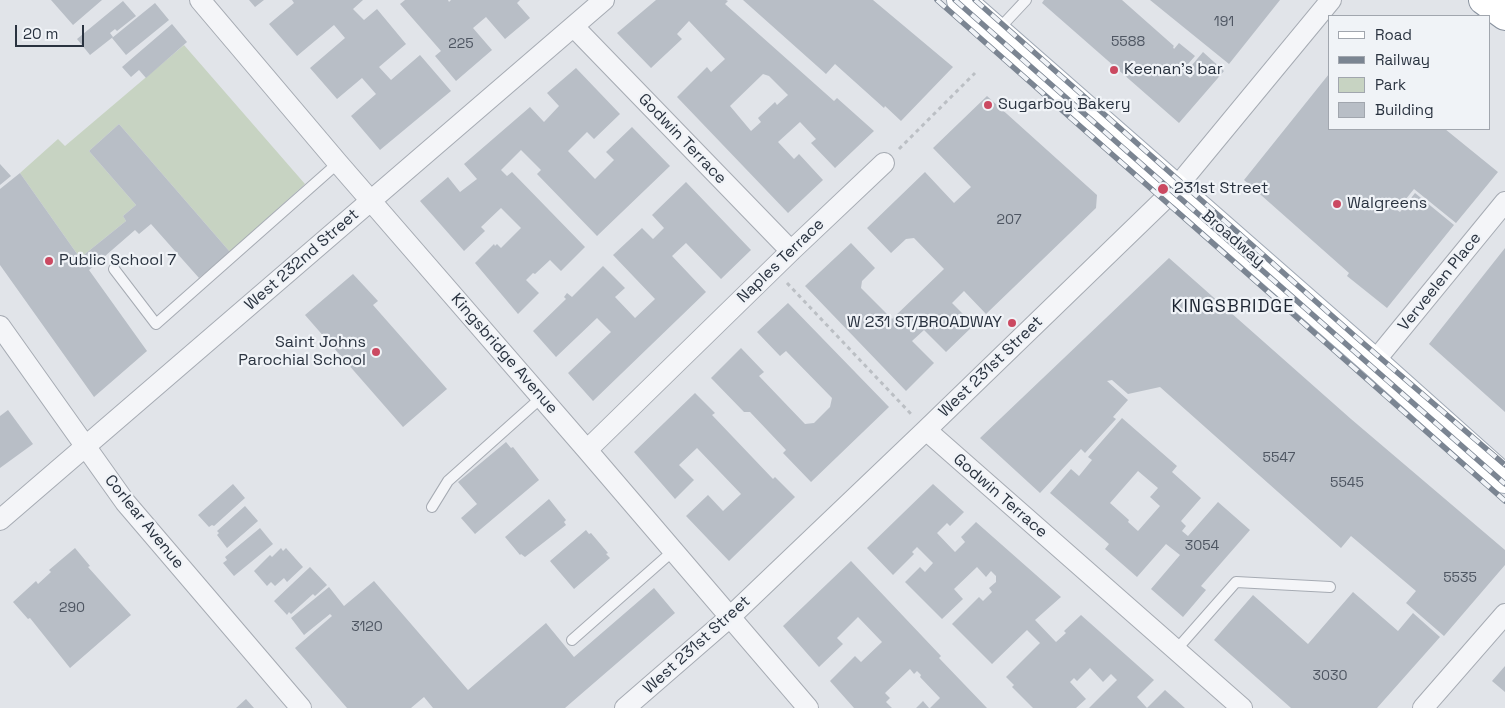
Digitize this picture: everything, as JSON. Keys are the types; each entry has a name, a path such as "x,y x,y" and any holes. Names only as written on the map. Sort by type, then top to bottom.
{"main road":[{"name":"Broadway","path":"964,1 1505,479"}],"street":[{"name":"Kingsbridge Avenue","path":"200,0 338,163 542,397 808,708"},
{"name":"West 232nd Street","path":"0,520 604,0"},
{"name":"West 231st Street","path":"625,708 730,618 1175,188 1331,0"},
{"name":"Godwin Terrace","path":"574,27 791,251"},
{"name":"Naples Terrace","path":"587,450 773,268 884,163"},
{"name":"Verveelen Place","path":"1374,362 1505,202"},
{"name":"Corlear Avenue","path":"0,326 125,502 301,708"},
{"name":"Godwin Terrace","path":"926,430 1242,708"},
{"path":"1422,708 1505,614"}],"lane":[{"path":"997,31 1026,0"},
{"path":"114,269 156,324 338,163"},
{"path":"432,507 448,481 542,397"},
{"path":"572,640 673,551"},
{"path":"1176,650 1236,582 1330,587"}],"path":[{"path":"884,163 975,72"},
{"path":"773,268 926,430"}],"green space":[{"path":"184,45 305,184 230,252 119,124 89,151 136,205 123,216 126,221 80,258 20,173 58,139 65,146"}],"building":[{"path":"51,0 102,0 73,25"},
{"path":"249,0 264,0 255,7"},
{"path":"292,0 363,0 353,9 364,20 377,9 406,44 379,67 391,80 420,55 451,91 380,150 351,116 376,94 362,78 337,99 310,68 345,38 334,25 297,56 269,24 294,3"},
{"path":"405,0 448,0 449,2 451,0 520,0 517,3 530,18 505,39 486,17 473,28 492,50 456,81 435,56 441,51 400,4"},
{"path":"656,0 726,0 728,1 725,4 834,101 837,98 874,131 835,168 811,143 816,139 800,122 778,142 794,159 799,154 823,180 788,213 677,97 707,67 711,72 725,59 689,21 677,34 682,39 651,68 617,33","holes":["763,74 769,76 788,95 777,105 775,102 758,118 761,122 751,131 730,106"]},
{"path":"743,0 873,0 953,67 901,121 835,64 826,74"},
{"path":"1044,0 1122,0 1174,46 1174,49 1179,43 1195,56 1182,71 1190,78 1193,76 1187,71 1203,52 1224,71 1179,123 1042,3"},
{"path":"1150,0 1280,0 1229,64"},
{"path":"123,1 136,16 117,31 115,29 110,33 113,37 90,55 77,39"},
{"path":"155,3 169,20 126,55 112,38"},
{"path":"172,24 187,42 146,78 139,70 131,77 122,67"},
{"path":"576,68 620,114 594,139 587,132 568,151 595,179 614,160 606,152 632,127 670,166 597,236 537,174 541,170 521,150 501,170 507,176 512,172 585,247 561,271 550,260 526,280 539,293 518,314 475,263 494,244 501,248 521,228 501,208 481,227 485,231 464,251 420,201 448,177 460,192 477,179 464,164 530,107 544,122 559,106 547,93"},
{"path":"1328,75 1328,130 1446,130 1498,172 1456,223 1414,189 1397,210 1400,212 1415,193 1454,225 1387,308 1347,276 1349,273 1244,180"},
{"path":"987,96 1097,195 1096,208 986,314 964,291 952,303 974,325 946,352 924,330 912,341 934,363 906,391 805,286 851,243 875,268 862,281 861,288 892,319 944,269 914,238 906,239 891,253 867,228 925,172 954,203 971,187 933,148"},
{"name":"Public School 7","path":"119,124 230,252 199,278 151,224 139,234 135,230 89,270 147,351 94,397 0,265 0,189 20,173 80,258 126,221 123,216 136,205 89,151"},
{"path":"0,164 11,176 0,185"},
{"path":"686,182 751,250 721,279 686,243 672,256 706,292 593,401 568,373 611,332 597,318 556,357 533,331 566,299 564,297 567,293 572,297 603,266 625,288 615,297 635,318 655,299 613,255 642,228 653,239 664,228 652,215"},
{"path":"1505,248 1505,412 1429,344"},
{"path":"1169,258 1351,419 1505,550 1505,565 1444,636 1406,603 1416,591 1351,536 1341,548 1160,387 1128,394 1112,380 1107,381 1128,400 1113,417 1116,419 1085,453 1081,449 1040,493 980,438"},
{"name":"Saint Johns Parochial School","path":"353,274 378,301 373,305 447,389 403,427 305,315"},
{"path":"788,303 889,407 811,482 783,453 786,450 750,412 744,412 711,378 741,348 764,372 759,376 805,424 814,423 830,407 832,398 786,351 780,356 757,332"},
{"path":"695,393 715,413 712,415 773,479 775,477 795,497 729,561 686,516 708,495 723,511 741,494 697,448 679,465 694,480 675,499 634,452"},
{"path":"8,410 33,444 0,468 0,416"},
{"path":"1122,418 1177,466 1172,472 1201,498 1181,521 1186,526 1182,531 1188,536 1218,502 1250,530 1201,586 1206,590 1183,617 1151,589 1180,555 1166,544 1137,577 1105,549 1109,544 1050,493 1071,469 1079,476 1092,460 1088,457","holes":["1138,471 1158,488 1150,497 1160,506 1138,531 1110,503"]},
{"path":"506,442 511,448 513,447 539,480 475,534 461,518 477,504 458,482"},
{"path":"233,484 245,498 214,526 209,527 198,515"},
{"path":"933,484 964,512 950,526 947,523 937,533 955,552 965,542 961,537 976,522 1061,597 1035,620 1056,642 1066,633 1064,631 1081,615 1154,680 1137,697 1147,708 1089,708 1117,680 1111,674 1103,682 1090,668 1077,681 1074,678 1070,682 1086,699 1076,708 1033,708 1012,687 1014,685 1006,677 1040,643 1027,630 992,664 952,624 979,597 983,601 992,592 989,588 996,582 996,576 991,571 986,577 977,567 954,589 963,599 942,619 905,582 920,567 925,572 933,563 917,547 912,552 914,554 893,575 867,548"},
{"path":"549,499 566,520 564,522 566,525 525,557 520,555 505,537"},
{"path":"245,506 258,521 227,548 217,535 219,533 217,531"},
{"path":"260,528 273,544 234,576 223,563 227,560 225,557"},
{"path":"586,530 589,534 591,533 610,558 574,589 550,561"},
{"path":"75,548 90,566 88,567 131,615 70,668 30,618 28,619 13,602 36,581 38,584 51,572 49,570"},
{"path":"281,548 283,551 286,548 303,567 287,582 284,578 275,586 271,582 267,586 254,571 270,555 272,557"},
{"path":"851,561 941,656 939,658 987,708 930,708 940,698 920,677 921,675 917,671 914,674 910,669 885,693 890,698 886,702 892,708 854,708 830,681 855,656 861,662 882,642 858,617 837,638 843,644 819,667 783,626"},
{"path":"310,567 327,585 315,596 313,594 291,614 289,612 287,615 274,601"},
{"path":"374,581 468,690 546,623 574,657 654,588 675,613 565,708 433,708 424,697 411,708 347,708 295,648 332,616 330,614 304,635 291,618 329,587 344,606"},
{"path":"1353,592 1398,631 1413,613 1440,637 1377,708 1291,708 1214,640 1253,595 1308,644"},
{"path":"1505,666 1505,692 1492,681"},
{"path":"1165,690 1185,708 1147,708"},
{"path":"246,699 254,708 236,708"},
{"path":"923,701 929,708 916,708"}],"railway":[{"path":"937,0 1505,501"},
{"path":"955,0 1505,484"},
{"path":"975,0 1356,337 1505,465"}],"place":[{"name":"Keenan's bar","path":"1114,70"},
{"name":"Sugarboy Bakery","path":"988,105"},
{"name":"231st Street","path":"1163,189"},
{"name":"Walgreens","path":"1337,204"},
{"name":"Public School 7","path":"49,261"},
{"name":"W 231 ST/BROADWAY","path":"1012,323"},
{"name":"Saint Johns Parochial School","path":"376,352"}],"district":[{"name":"KINGSBRIDGE","path":"1233,307"}]}
